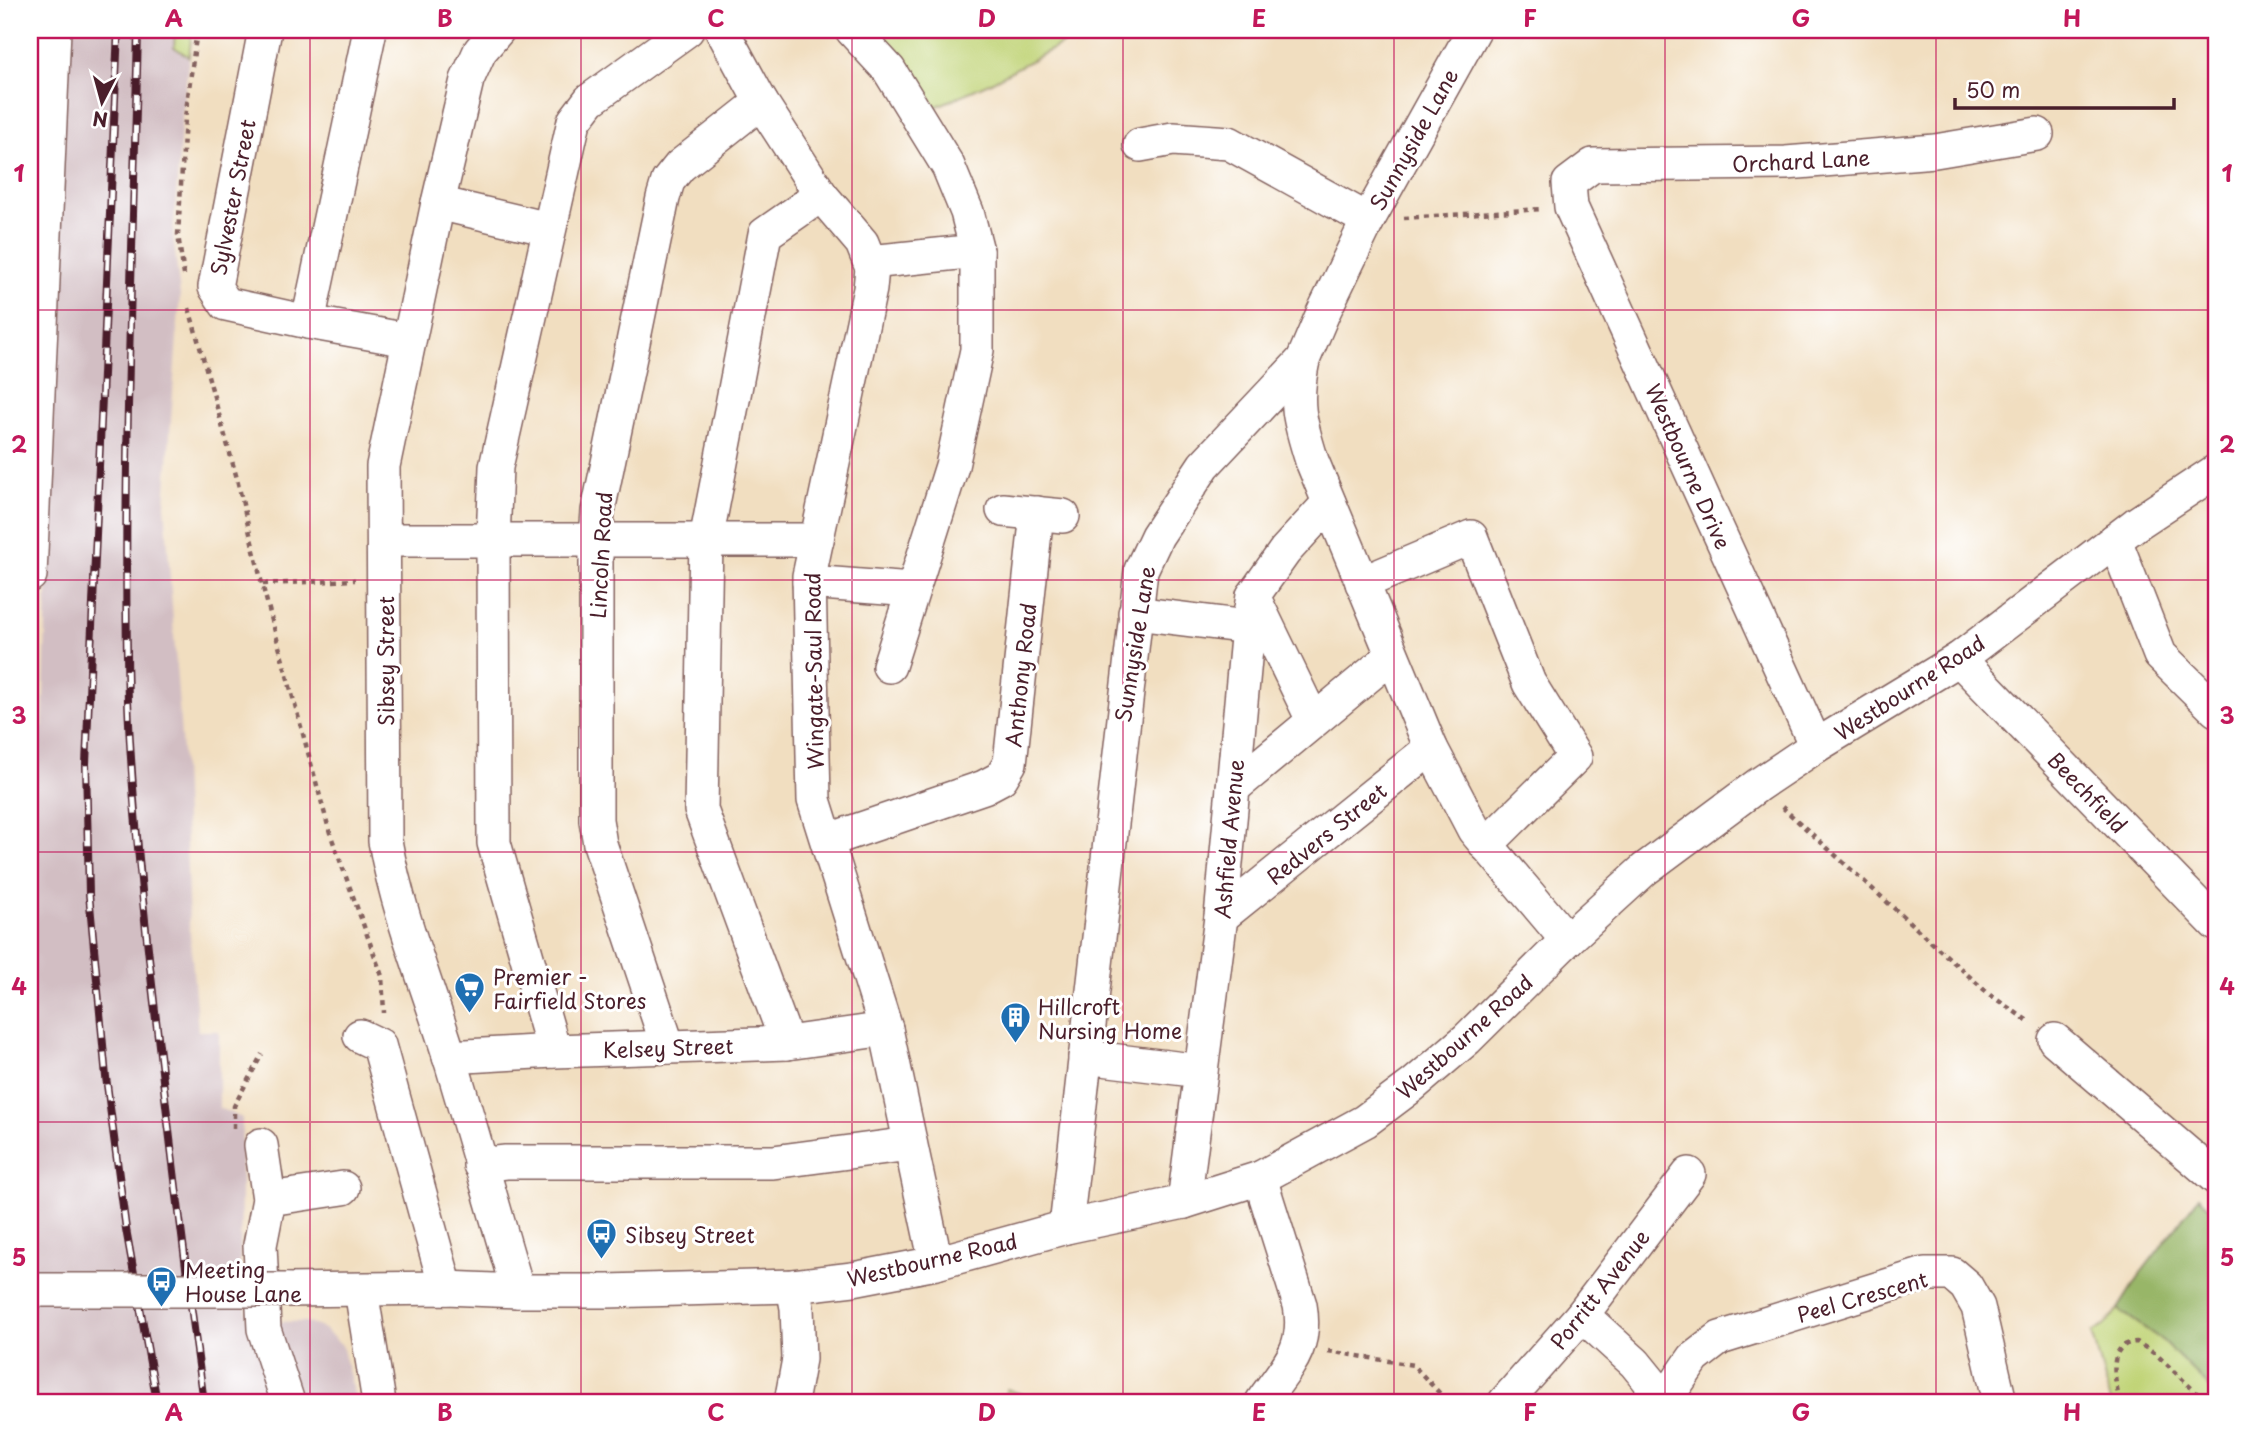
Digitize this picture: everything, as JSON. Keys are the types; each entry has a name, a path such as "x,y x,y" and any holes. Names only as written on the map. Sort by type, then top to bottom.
{"street":[{"path":"30,575 54,30"},
{"name":"Sylvester Street","path":"265,30 215,287 226,304 408,340"},
{"path":"308,322 370,30"},
{"name":"Sibsey Street","path":"498,30 480,51 467,80 438,202 383,466 385,841 401,910 449,1057 518,1291"},
{"path":"554,1051 494,843 492,540 496,467 574,121 590,100 687,30"},
{"path":"722,30 761,102 821,195 862,243 870,262 977,251"},
{"path":"852,30 888,70 948,166 967,212 977,251 977,350 952,466 889,666"},
{"name":"Sunnyside Lane","path":"1066,1227 1141,570 1157,536 1204,465 1303,360 1368,220 1474,30"},
{"name":"Lincoln Road","path":"668,1047 600,844 596,820 596,541 605,471 668,181 693,154 761,102"},
{"name":"Orchard Lane","path":"1570,195 1592,165 1786,163 1935,151 2038,134"},
{"path":"1140,145 1173,139 1228,143 1368,220"},
{"path":"787,1043 701,810 706,540 765,234 821,195"},
{"name":"Westbourne Drive","path":"1570,195 1816,746"},
{"path":"438,202 549,229"},
{"name":"Wingate-Saul Road","path":"870,262 870,289 809,582 814,800 829,840 886,1028 936,1262"},
{"path":"1303,360 1297,389 1300,424 1329,503 1431,748 1474,830 1567,940"},
{"name":"Westbourne Road","path":"30,1290 446,1288 518,1291 793,1286 853,1279 936,1262 1066,1227 1184,1202 1260,1178 1365,1121 1403,1092 1467,1039 1567,940 1645,869 1758,785 1816,746 1959,659 2115,540 2216,471"},
{"path":"1251,611 1285,551 1329,503"},
{"name":"Anthony Road","path":"829,840 984,787 1001,778 1006,771 1010,763 1050,514 1003,510"},
{"path":"1362,583 1471,537 1529,683 1575,757 1486,845"},
{"path":"384,540 817,540"},
{"path":"2115,540 2160,655 2216,710"},
{"path":"809,582 912,590"},
{"path":"1135,613 1251,611"},
{"path":"1251,611 1313,720"},
{"name":"Ashfield Avenue","path":"1184,1202 1221,917 1251,611"},
{"path":"1233,788 1392,656"},
{"name":"Beechfield","path":"1959,659 2216,924"},
{"name":"Redvers Street","path":"1221,917 1431,748"},
{"name":"Kelsey Street","path":"449,1057 787,1043 886,1028"},
{"path":"2055,1040 2216,1178"},
{"path":"369,1041 446,1288"},
{"path":"1085,1057 1201,1072"},
{"path":"480,1165 506,1162 773,1162 910,1144"},
{"path":"261,1145 269,1199 260,1245 264,1329 289,1402"},
{"name":"Porritt Avenue","path":"1505,1402 1582,1315 1689,1174"},
{"path":"1260,1178 1300,1305 1303,1326 1300,1346 1262,1402"},
{"path":"269,1199 343,1188"},
{"name":"Peel Crescent","path":"1582,1315 1635,1363 1664,1401 1694,1358 1720,1338 1925,1275 1952,1274 1966,1286 1978,1307 2000,1402"},
{"path":"791,1402 799,1359 797,1308 793,1286"},
{"path":"361,1290 379,1402"}],"path":[{"path":"185,278 178,235 185,118 197,30"},
{"path":"1368,220 1570,195"},
{"path":"188,299 330,833 382,976 384,1012 369,1041"},
{"path":"262,584 384,579"},
{"path":"1758,785 1990,995 2055,1040"},
{"path":"2120,1402 2114,1380 2116,1356 2124,1343 2137,1342 2158,1356 2206,1402"},
{"path":"1300,1346 1413,1365 1448,1402"}],"shaded area":[{"path":"63,30 192,30 173,235 180,295 165,504 183,766 189,922 198,1031 219,1031 219,1108 242,1118 240,1262 248,1321 306,1322 324,1329 342,1345 356,1402 30,1402 30,728 43,728"}],"green space":[{"path":"175,30 192,30 189,57 174,47"},
{"path":"865,30 1088,30 989,83 922,113"},
{"path":"2199,1197 2216,1213 2216,1394 2163,1341 2118,1309 2140,1274"},
{"path":"2118,1309 2163,1341 2216,1394 2216,1402 2111,1402 2092,1333 2104,1326"},
{"path":"1007,1389 1042,1402 1002,1402"}],"railway":[{"path":"118,30 86,764 89,894 106,1077 126,1229 157,1402"},
{"path":"138,30 127,449 128,701 138,856 178,1207 204,1402"}],"place":[{"name":"Premier - Fairfield Stores","path":"470,1015"},
{"name":"Hillcroft Nursing Home","path":"1015,1045"},
{"name":"Sibsey Street","path":"602,1261"},
{"name":"Meeting House Lane","path":"162,1308"}]}
